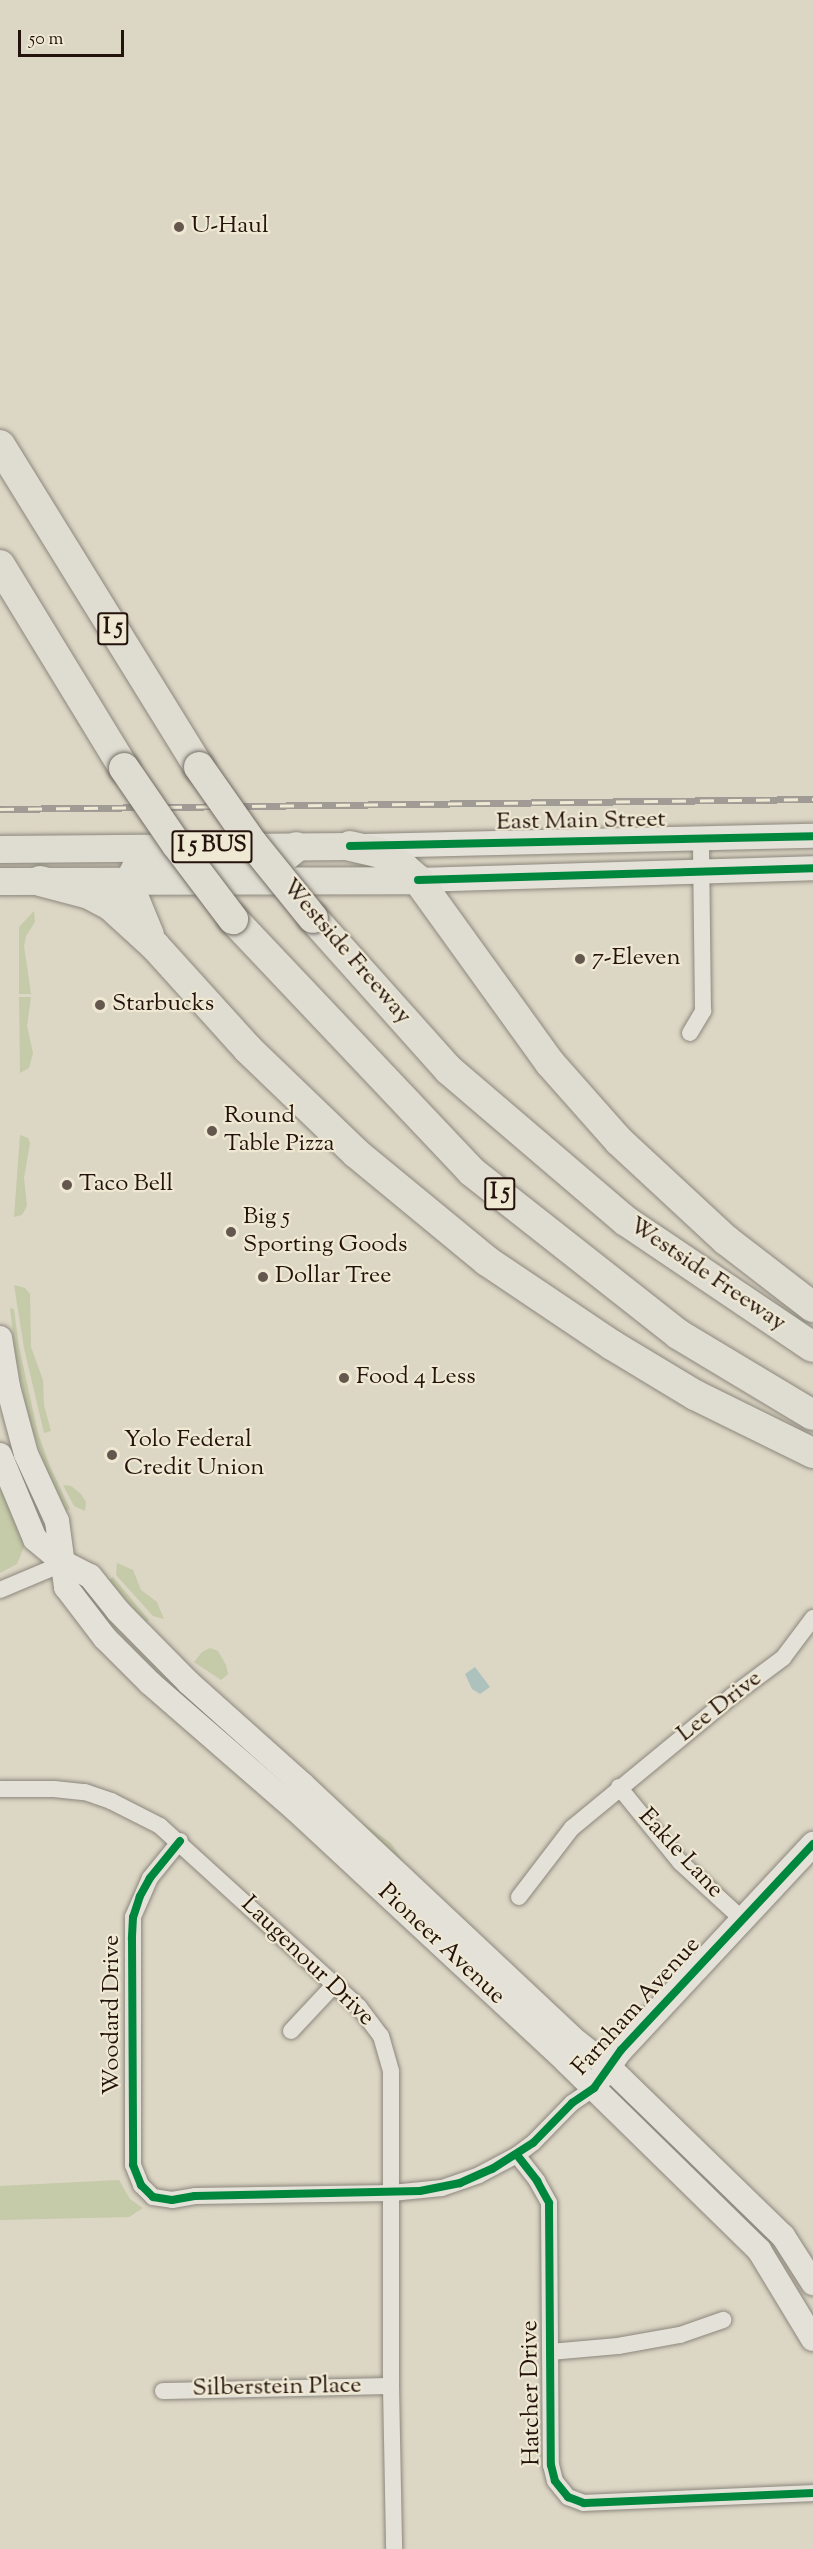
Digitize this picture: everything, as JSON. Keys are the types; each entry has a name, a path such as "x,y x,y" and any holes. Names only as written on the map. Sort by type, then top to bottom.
{"highway":[{"name":"Westside Freeway","path":"0,446 199,767 253,844 313,918 450,1070 626,1221 813,1347"},
{"name":"I 5","path":"0,565 124,768 177,845 233,919 471,1171 678,1334 813,1415"},
{"path":"350,846 380,853 403,867 418,880 550,1063 619,1141 726,1240 813,1306"},
{"path":"155,946 132,897 130,881 133,872 143,866 268,864 279,861 296,847"},
{"path":"40,881 100,898 155,946 248,1049 356,1153 487,1261 612,1345 695,1395 813,1453"}],"main road":[{"name":"East Main Street","path":"0,849 296,847 813,836"},
{"path":"0,881 418,880 813,868"},
{"name":"Pioneer Avenue","path":"0,1338 16,1418 34,1475 57,1521 66,1587 105,1638 180,1709 296,1810 594,2088 759,2250 813,2339"},
{"name":"Pioneer Avenue","path":"0,1455 35,1539 64,1563 90,1576 118,1611 159,1655 303,1785 577,2042 609,2067 783,2236 813,2283"},
{"path":"180,1709 201,1714 286,1790 303,1785"},
{"name":"Farnham Avenue","path":"594,2088 621,2050 813,1844"}],"street":[{"path":"690,1033 703,1011 701,839"},
{"path":"0,1590 64,1563"},
{"name":"Lee Drive","path":"519,1897 572,1828 619,1787 783,1658 813,1618"},
{"name":"Eakle Lane","path":"619,1787 680,1862 742,1919"},
{"name":"Laugenour Drive","path":"0,1790 54,1789 86,1792 140,1814 180,1841 335,1984 373,2022 387,2047 392,2072 391,2386 394,2549"},
{"name":"Woodard Drive","path":"153,2197 141,2185 132,2165 133,1917 150,1878 180,1841"},
{"path":"291,2031 335,1984"},
{"name":"Farnham Avenue","path":"153,2197 172,2200 195,2196 392,2193 442,2188 460,2183 517,2155 533,2143 572,2103 594,2088"},
{"name":"Hatcher Drive","path":"517,2155 537,2181 549,2203 551,2465 555,2481 568,2497 584,2503 813,2493"},
{"path":"550,2352 618,2346 680,2335 723,2320"},
{"name":"Silberstein Place","path":"163,2391 391,2386"}],"green space":[{"path":"34,911 35,922 26,936 24,946 31,994 19,994 19,927"},
{"path":"19,997 31,997 27,1026 33,1053 29,1068 20,1073"},
{"path":"20,1135 28,1138 30,1143 24,1178 27,1206 22,1215 14,1217"},
{"path":"14,1285 25,1288 30,1294 31,1347 43,1380 44,1405 51,1431 44,1433 24,1348"},
{"path":"10,1308 14,1309 19,1347 38,1433 49,1464 70,1509 66,1511 46,1468 29,1420 15,1353"},
{"path":"63,1485 71,1486 81,1494 86,1502 85,1511 74,1506"},
{"path":"0,1488 23,1538 24,1547 17,1564 0,1573"},
{"path":"117,1563 133,1570 141,1590 157,1602 164,1619 153,1616 116,1575"},
{"path":"113,1577 149,1620 146,1623 109,1580"},
{"path":"210,1648 218,1651 226,1665 228,1674 221,1680 194,1662 202,1652"},
{"path":"364,1824 391,1843 408,1869 362,1826"},
{"path":"119,2180 130,2199 143,2208 129,2217 0,2220 0,2186"}],"water":[{"path":"475,1667 490,1687 480,1694 472,1689 465,1674"}],"railway":[{"path":"0,809 813,799"}],"cycle path":[{"path":"350,846 813,836"},
{"path":"418,880 813,868"},
{"path":"180,1841 150,1878 140,1896 133,1917 132,1939 133,2165 141,2185 153,2197 172,2200 195,2196 420,2191 460,2183 492,2169 533,2143 572,2103 594,2088 621,2050 813,1844"},
{"path":"517,2155 537,2181 549,2203 551,2465 555,2481 568,2497 584,2503 813,2493"}],"place":[{"name":"U-Haul","path":"179,227"},
{"name":"7-Eleven","path":"580,959"},
{"name":"Starbucks","path":"100,1005"},
{"name":"Round Table Pizza","path":"212,1131"},
{"name":"Taco Bell","path":"67,1185"},
{"name":"Big 5 Sporting Goods","path":"231,1232"},
{"name":"Dollar Tree","path":"263,1277"},
{"name":"Food 4 Less","path":"344,1378"},
{"name":"Yolo Federal Credit Union","path":"112,1455"}]}
